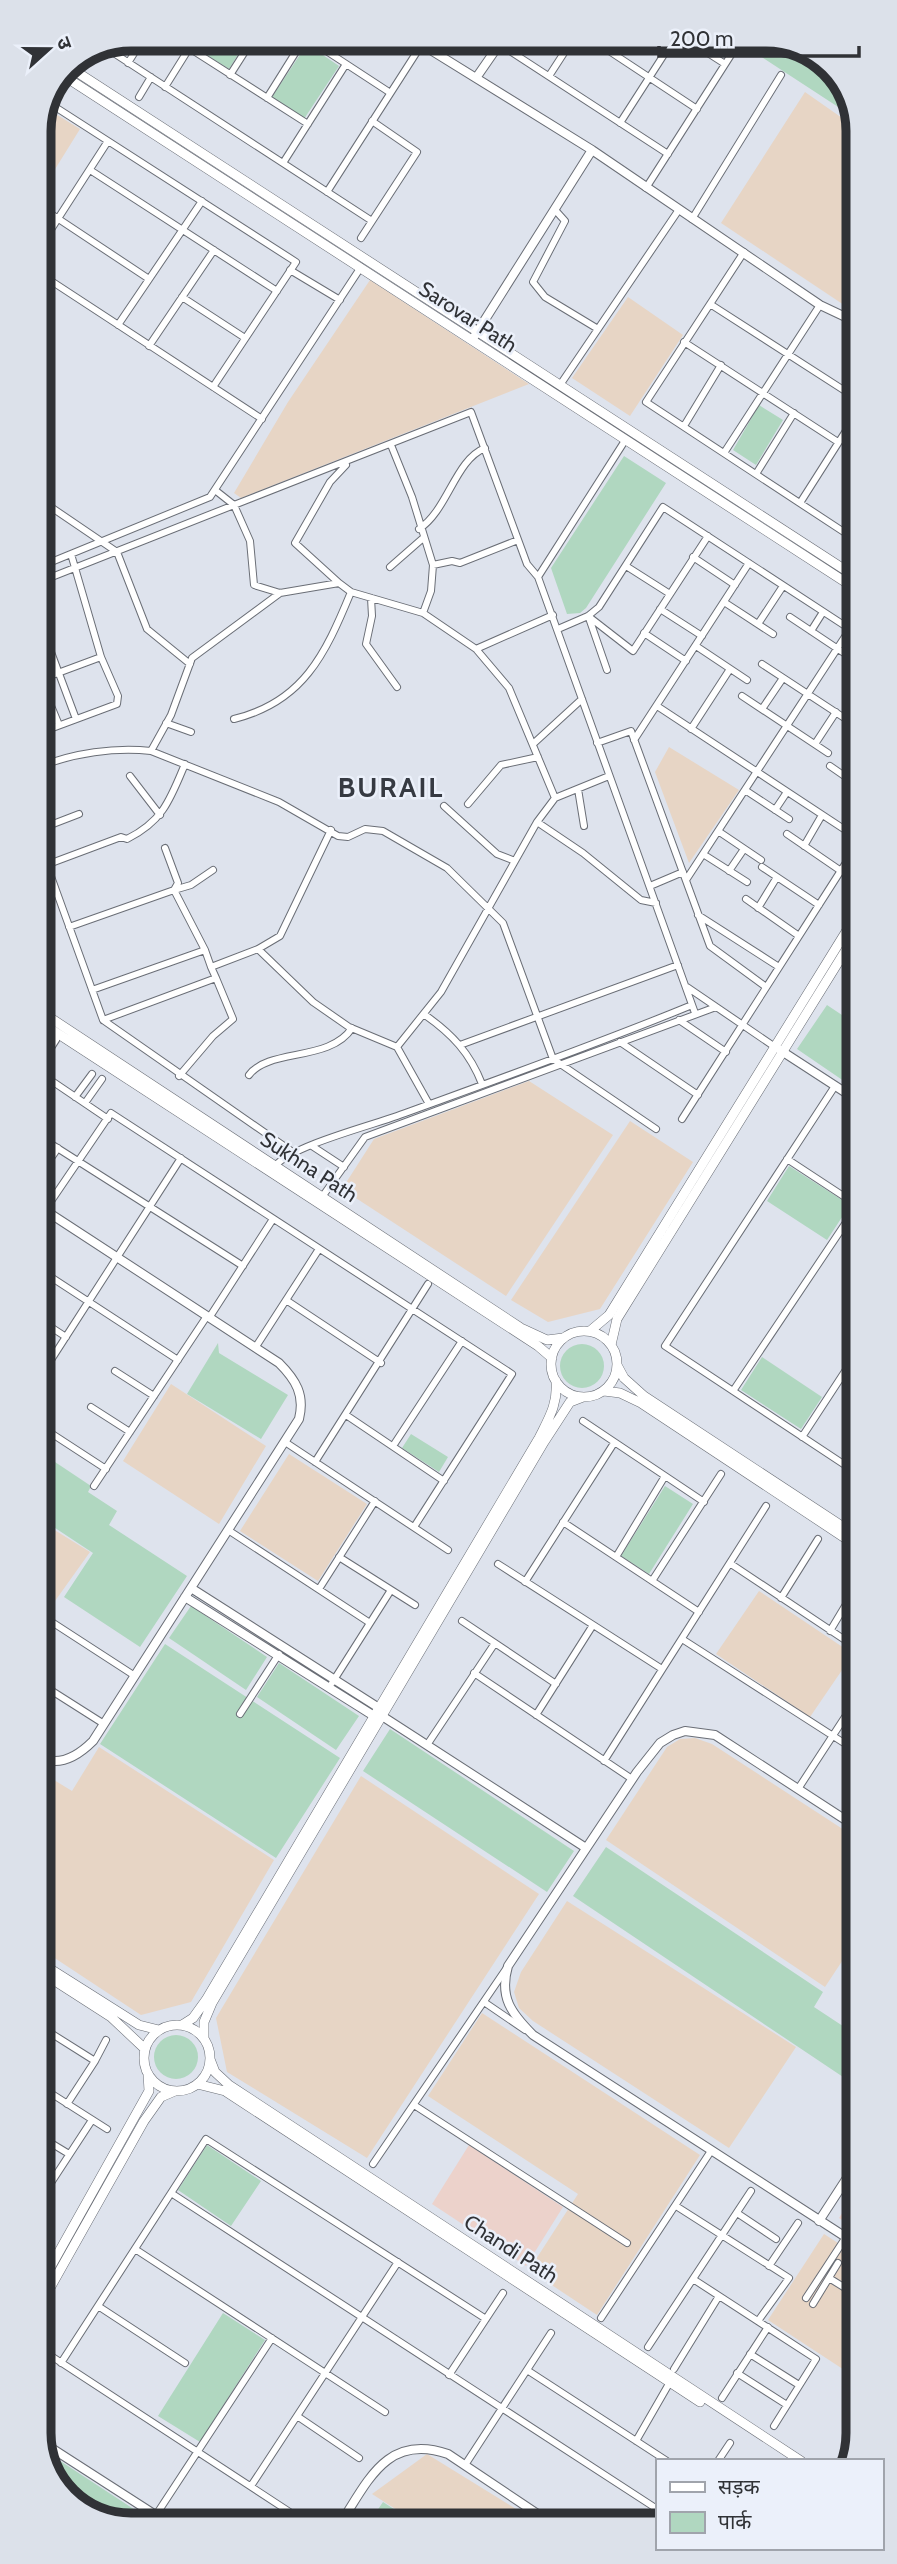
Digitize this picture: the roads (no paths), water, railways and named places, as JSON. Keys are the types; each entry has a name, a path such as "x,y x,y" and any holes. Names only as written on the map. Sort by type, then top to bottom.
{"main road":[{"name":"Sarovar Path","path":"84,77 364,264 472,341 846,583"},
{"name":"Sarovar Path","path":"75,84 478,332 846,570"},
{"path":"611,1345 617,1319 846,932"},
{"path":"590,1331 609,1314 778,1049 846,948"},
{"name":"Sukhna Path","path":"51,1018 521,1328 547,1340 563,1338"},
{"name":"Sukhna Path","path":"51,1029 528,1339 552,1358"},
{"path":"51,2286 144,2120 161,2097 197,2084 207,2070 210,2059 204,2038 204,2022 212,2003 539,1438 557,1398 552,1358 563,1338 576,1332 590,1331 602,1336 611,1345 624,1378 644,1396 846,1528"},
{"path":"604,1391 612,1382 617,1365"},
{"path":"556,1381 567,1392 583,1397"},
{"path":"182,2025 206,2000 378,1713 570,1402 604,1391 620,1393 641,1403 846,1539"},
{"path":"51,1969 139,2025 159,2030 182,2025 194,2029 204,2038"},
{"path":"51,1978 111,2017 145,2049"},
{"path":"51,2266 149,2091 144,2062 145,2049 159,2030"},
{"name":"Chandi Path","path":"210,2059 215,2072 229,2085 798,2459"},
{"path":"148,2074 160,2086 175,2091"},
{"name":"Chandi Path","path":"197,2084 225,2091 787,2459"}],"street":[{"path":"128,63 135,51"},
{"path":"165,87 187,51"},
{"path":"194,51 308,124"},
{"path":"230,75 245,51"},
{"path":"267,98 298,51"},
{"path":"326,51 389,92"},
{"path":"327,192 417,51"},
{"path":"433,51 592,150 820,305 846,317"},
{"path":"476,78 495,51"},
{"path":"510,51 668,154"},
{"path":"549,76 565,51"},
{"path":"610,51 697,108"},
{"path":"620,123 666,51"},
{"path":"705,51 725,64"},
{"path":"646,188 733,51"},
{"path":"113,53 372,221"},
{"path":"283,163 346,64"},
{"path":"692,219 781,75"},
{"path":"139,97 150,77"},
{"path":"55,107 296,262 213,387"},
{"path":"361,237 417,152 373,121"},
{"path":"51,228 108,141"},
{"path":"472,341 592,150"},
{"path":"90,170 277,291"},
{"path":"118,326 202,201"},
{"path":"556,211 565,222 533,282 545,297 598,329"},
{"path":"560,385 678,211"},
{"path":"51,214 149,279"},
{"path":"149,346 214,250"},
{"path":"744,252 646,401 845,532"},
{"path":"51,562 211,497 364,264"},
{"path":"290,270 340,300"},
{"path":"51,282 262,419"},
{"path":"182,297 245,338"},
{"path":"710,304 846,392"},
{"path":"724,453 820,305"},
{"path":"684,342 838,442"},
{"path":"684,426 721,365"},
{"path":"51,577 234,505 347,464 471,412 527,564 538,577 553,615 695,1013"},
{"path":"756,474 794,413"},
{"path":"538,577 632,431"},
{"path":"800,503 846,431"},
{"path":"391,445 433,565 431,591 423,613"},
{"path":"419,529 435,516 467,463 485,448"},
{"path":"347,464 330,482 295,543 351,593 423,613 476,649 509,688 555,798"},
{"path":"215,490 234,505 250,541 254,585 280,593 339,583"},
{"path":"51,507 117,552 147,629 190,664"},
{"path":"558,629 588,616 599,607 663,507 846,627"},
{"path":"588,616 631,651 708,536"},
{"path":"390,567 422,539"},
{"path":"433,565 452,561 460,563 518,540"},
{"path":"51,728 117,704 118,696 102,657 71,554"},
{"path":"694,557 735,585"},
{"path":"634,740 749,563"},
{"path":"626,566 670,594"},
{"path":"758,624 783,586"},
{"path":"151,751 166,723 192,658 280,593"},
{"path":"234,719 275,705 291,694 315,665 351,593"},
{"path":"371,598 372,616 366,644 397,687"},
{"path":"724,602 773,634"},
{"path":"660,609 702,636"},
{"path":"811,631 823,612"},
{"path":"476,649 553,615"},
{"path":"588,616 607,670"},
{"path":"790,617 846,654"},
{"path":"644,633 686,661"},
{"path":"686,880 837,648 846,638"},
{"path":"695,646 747,680"},
{"path":"51,651 76,719"},
{"path":"51,675 102,657"},
{"path":"762,664 846,719"},
{"path":"691,729 730,669"},
{"path":"762,709 783,678"},
{"path":"742,696 828,753"},
{"path":"533,744 582,699"},
{"path":"51,705 59,725"},
{"path":"657,706 846,831"},
{"path":"815,744 836,712"},
{"path":"166,723 191,732"},
{"path":"597,743 631,731 710,946 766,987"},
{"path":"51,762 63,757 133,749 151,751 279,802 348,838 365,830 383,831 442,864 503,923 535,1016 555,1062 656,1129"},
{"path":"468,804 501,765 538,757"},
{"path":"51,863 105,842 121,837 127,839 148,828 160,815 185,764"},
{"path":"830,766 845,776"},
{"path":"397,1047 425,1016 537,822 555,798 609,775"},
{"path":"130,776 160,815"},
{"path":"578,789 584,826"},
{"path":"745,790 789,819"},
{"path":"775,810 787,792"},
{"path":"444,806 497,854 514,861"},
{"path":"51,825 79,814"},
{"path":"804,846 822,815"},
{"path":"537,822 583,853 641,900 656,903"},
{"path":"211,967 258,949 279,936 331,830"},
{"path":"718,831 777,877 819,905"},
{"path":"787,834 841,871"},
{"path":"165,848 178,883 174,890"},
{"path":"729,871 744,849"},
{"path":"704,854 747,882"},
{"path":"682,1119 846,863"},
{"path":"69,927 191,885 213,870"},
{"path":"650,886 682,872"},
{"path":"758,908 777,877"},
{"path":"51,878 103,1020 179,1076 294,1153"},
{"path":"174,890 205,950 233,1019 213,1036 179,1076"},
{"path":"746,899 799,936"},
{"path":"698,915 779,967"},
{"path":"258,949 313,1002 352,1028 397,1047 429,1104"},
{"path":"92,990 205,950"},
{"path":"460,1045 678,965"},
{"path":"103,1020 216,978"},
{"path":"686,986 846,1093"},
{"path":"322,1197 365,1137 692,1005"},
{"path":"275,1167 282,1157 482,1084 620,1042 716,1007"},
{"path":"425,1016 446,1030 460,1045 482,1084"},
{"path":"679,1020 726,1052"},
{"path":"249,1074 254,1068 266,1063 335,1044 352,1028"},
{"path":"51,1048 56,1040"},
{"path":"620,1042 698,1096"},
{"path":"75,1097 92,1074"},
{"path":"85,1103 102,1079"},
{"path":"51,1080 107,1119"},
{"path":"835,1086 665,1346 846,1466"},
{"path":"51,1197 111,1113 513,1374 414,1527"},
{"path":"51,1144 243,1266"},
{"path":"312,1146 344,1167"},
{"path":"51,1158 58,1148"},
{"path":"51,1360 181,1158"},
{"path":"787,1159 846,1199"},
{"path":"51,1215 279,1363 293,1377 303,1404 299,1419 285,1442 104,1724 82,1752 66,1760 51,1762"},
{"path":"94,1486 273,1219"},
{"path":"733,1391 846,1222"},
{"path":"255,1348 319,1249"},
{"path":"51,1278 178,1360"},
{"path":"316,1462 381,1363 428,1284"},
{"path":"286,1300 381,1363"},
{"path":"51,1327 66,1337"},
{"path":"393,1446 462,1341"},
{"path":"802,1437 846,1370"},
{"path":"115,1371 154,1396"},
{"path":"91,1407 130,1432"},
{"path":"346,1415 444,1480"},
{"path":"583,1421 704,1502"},
{"path":"51,1433 106,1469"},
{"path":"285,1442 448,1550"},
{"path":"525,1582 614,1443"},
{"path":"652,1581 721,1474"},
{"path":"616,1557 665,1476"},
{"path":"318,1589 375,1501"},
{"path":"604,1761 766,1506"},
{"path":"563,1522 699,1612"},
{"path":"228,1531 370,1623"},
{"path":"780,1598 818,1539"},
{"path":"339,1557 415,1605"},
{"path":"498,1564 662,1669"},
{"path":"731,1564 846,1640"},
{"path":"191,1588 281,1651 586,1848"},
{"path":"331,1683 391,1590"},
{"path":"185,1597 281,1651"},
{"path":"830,1630 846,1604"},
{"path":"462,1621 556,1684"},
{"path":"51,1622 135,1676"},
{"path":"536,1714 593,1625"},
{"path":"682,1639 846,1745"},
{"path":"427,1745 495,1643"},
{"path":"240,1714 281,1651"},
{"path":"474,1674 632,1779"},
{"path":"51,1690 104,1724"},
{"path":"797,1789 846,1715"},
{"path":"373,2164 632,1779 660,1743 685,1731 715,1735 846,1820"},
{"path":"508,1966 504,1981 510,2012 533,2035"},
{"path":"484,2002 846,2237 806,2298"},
{"path":"51,2033 94,2061"},
{"path":"68,2104 106,2039"},
{"path":"51,2093 107,2129"},
{"path":"414,2105 627,2243"},
{"path":"51,2182 92,2120"},
{"path":"61,2363 206,2138 486,2319"},
{"path":"51,2143 69,2154"},
{"path":"601,2318 711,2151"},
{"path":"819,2221 846,2179"},
{"path":"648,2347 751,2191"},
{"path":"171,2193 656,2508"},
{"path":"676,2206 789,2278 758,2321"},
{"path":"737,2213 776,2239"},
{"path":"769,2266 798,2223"},
{"path":"135,2249 385,2412"},
{"path":"251,2486 398,2262"},
{"path":"813,2304 838,2263"},
{"path":"829,2278 846,2289"},
{"path":"693,2279 816,2359 774,2426"},
{"path":"449,2375 503,2293"},
{"path":"674,2369 719,2296"},
{"path":"98,2306 186,2364"},
{"path":"722,2398 768,2327"},
{"path":"465,2465 551,2333"},
{"path":"157,2513 272,2338"},
{"path":"750,2354 799,2385"},
{"path":"51,2356 290,2513"},
{"path":"527,2370 664,2459"},
{"path":"737,2374 788,2404"},
{"path":"636,2441 670,2382"},
{"path":"297,2416 359,2458"},
{"path":"719,2459 730,2443"},
{"path":"347,2513 376,2468 388,2458 415,2448 431,2448 465,2465 535,2513"},
{"path":"52,2449 153,2513"}],"district":[{"name":"BURAIL","path":"391,787"}]}
